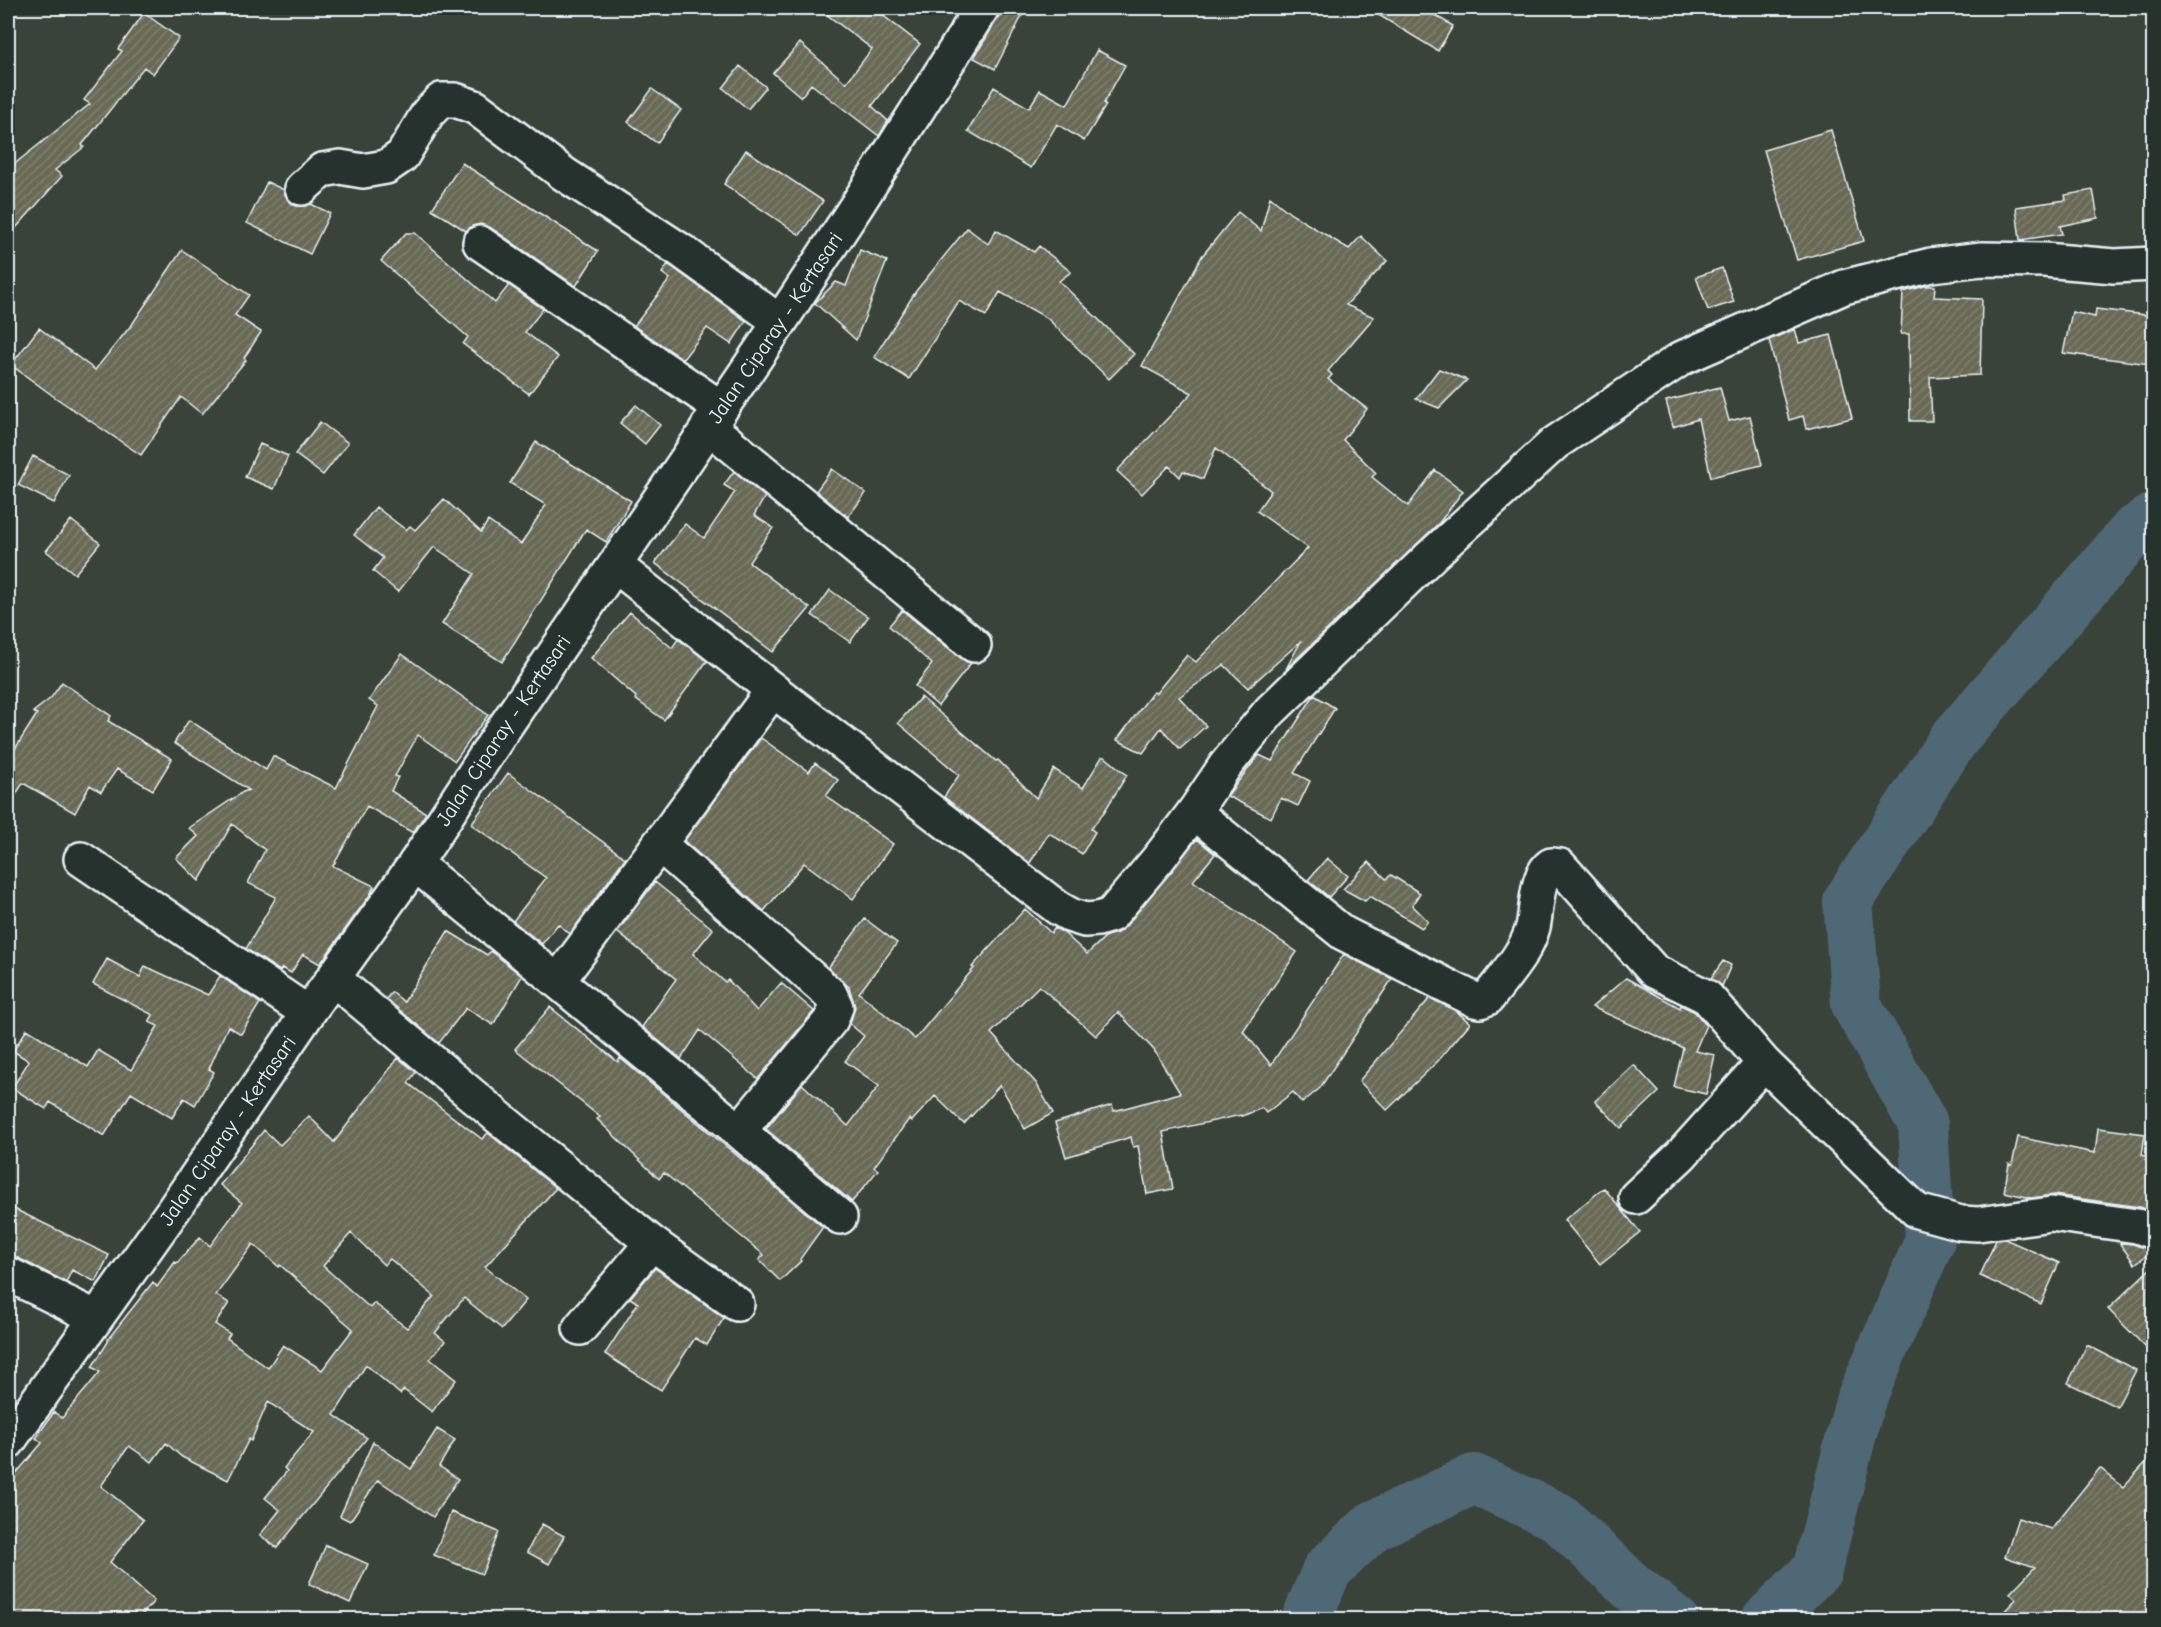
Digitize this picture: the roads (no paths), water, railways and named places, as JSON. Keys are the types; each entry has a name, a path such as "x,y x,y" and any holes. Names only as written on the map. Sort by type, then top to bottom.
{"street":[{"name":"Jalan Ciparay - Kertasari","path":"8,1442 95,1317 181,1200 308,1013 415,864 504,728 780,322 982,8"},
{"path":"302,188 322,170 340,167 363,171 386,167 402,156 429,113 441,100 455,100 476,106 564,174 682,252 780,322"},
{"path":"480,243 715,417 974,645"},
{"path":"616,566 773,690 1058,908 1072,916 1092,920 1111,915 1159,858 1225,766 1270,711 1432,555 1555,443 1682,358 1844,287 1931,265 1982,259 2044,260 2114,266 2154,264"},
{"path":"558,981 773,690"},
{"path":"1194,812 1343,933 1480,1001 1488,998 1526,945 1534,925 1544,874 1551,865 1560,866 1654,971 1707,997 1764,1063 1917,1211 1961,1223 1978,1224 2051,1214 2137,1226 2154,1232"},
{"path":"659,844 830,994 836,1006 831,1020 739,1131"},
{"path":"81,859 308,1013"},
{"path":"415,864 840,1217"},
{"path":"334,979 652,1243 737,1304"},
{"path":"1636,1197 1681,1155 1764,1063"},
{"path":"580,1328 652,1243"},
{"path":"8,1274 95,1317"}],"waterway":[{"path":"1766,1620 1817,1570 1860,1402 1930,1240 1923,1124 1856,1004 1848,901 1953,740 2134,531 2154,518"},
{"path":"1306,1620 1327,1570 1373,1526 1474,1479 1558,1517 1632,1587 1674,1620"}]}
